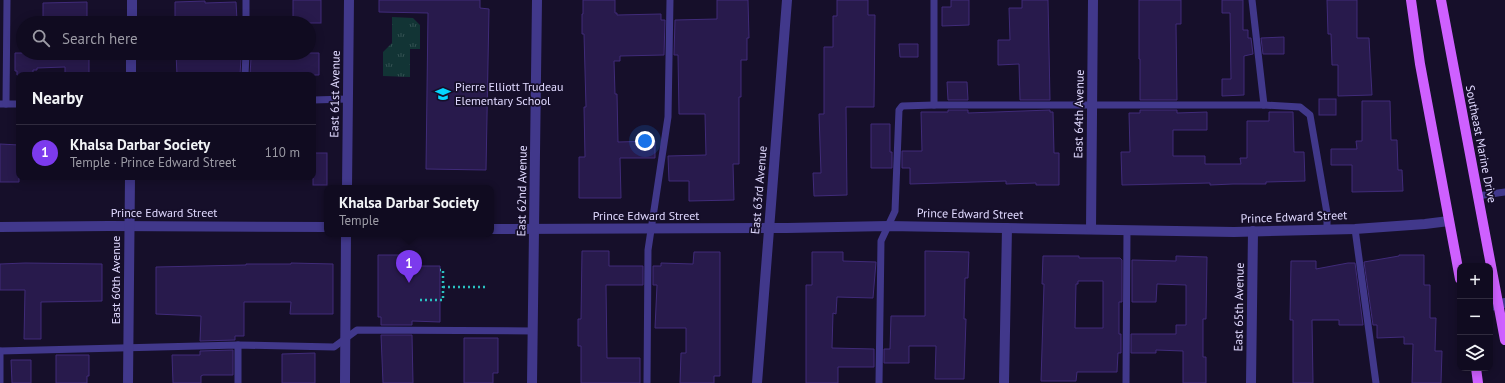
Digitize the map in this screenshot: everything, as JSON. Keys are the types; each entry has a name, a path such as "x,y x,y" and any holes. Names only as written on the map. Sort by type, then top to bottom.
{"main road":[{"path":"1411,0 1420,64 1457,263"},
{"name":"Southeast Marine Drive","path":"1441,0 1505,340"},
{"path":"1476,371 1478,383"}],"street":[{"path":"132,0 132,16"},
{"name":"East 61st Avenue","path":"347,185 349,0"},
{"name":"East 62nd Avenue","path":"532,383 537,0"},
{"name":"East 63rd Avenue","path":"757,383 787,0"},
{"name":"East 64th Avenue","path":"1091,229 1093,0"},
{"path":"131,60 131,72"},
{"name":"East 60th Avenue","path":"128,383 130,180"},
{"name":"Prince Edward Street","path":"494,229 888,226 1253,231 1355,229 1449,221"},
{"name":"Prince Edward Street","path":"0,227 324,227"},
{"path":"1004,383 1007,228"},
{"name":"East 65th Avenue","path":"1251,383 1253,231"},
{"path":"345,383 346,237"}],"lane":[{"path":"7,0 3,104 16,104"},
{"path":"246,0 246,16"},
{"path":"647,383 648,250 650,228 668,117 670,0"},
{"path":"934,0 934,105"},
{"path":"1252,0 1264,105"},
{"path":"246,60 246,72"},
{"path":"316,100 348,99"},
{"path":"879,383 881,241 895,211 900,110 902,106 1264,105 1300,107 1310,115 1327,213 1327,230"},
{"path":"1477,196 1505,192"},
{"path":"1355,229 1376,383"},
{"path":"1126,383 1128,230"},
{"path":"0,383 0,351 128,349 238,345 334,347 357,330 533,331"},
{"path":"238,345 238,383"}],"path":[{"path":"420,300 443,300 443,270 440,270"},
{"path":"443,287 485,287"}],"green space":[{"path":"392,17 413,18 420,25 420,49 410,49 410,77 383,76 383,52 392,43"}],"building":[{"path":"293,0 321,0 321,23 316,23 316,16 293,16"},
{"path":"379,0 480,0 480,8 489,9 486,170 426,169 428,13 379,12"},
{"path":"583,0 615,0 615,13 617,13 617,15 661,14 661,20 665,20 664,55 620,56 620,61 614,61 615,94 617,94 618,142 655,141 655,158 620,158 621,198 579,198 579,157 585,157 584,107 586,107 584,34 582,34"},
{"path":"717,0 748,0 749,38 747,38 747,60 741,60 741,97 739,97 739,164 733,164 734,200 689,201 689,181 669,181 668,156 706,155 705,114 679,114 678,55 674,55 675,20 717,19"},
{"path":"837,0 868,0 868,15 875,15 874,107 846,107 847,195 814,196 813,173 821,173 819,114 824,114 824,47 833,47 833,16 837,16"},
{"path":"951,0 969,0 969,25 942,26 942,7 951,7"},
{"path":"1022,0 1048,0 1050,100 1020,100 1019,64 998,65 998,40 1010,40 1009,8 1022,8"},
{"path":"1139,0 1181,0 1181,24 1176,24 1177,100 1140,100"},
{"path":"1222,0 1243,0 1243,30 1248,30 1248,38 1251,38 1253,54 1244,56 1244,95 1222,96 1222,79 1231,79 1230,13 1222,13"},
{"path":"1327,0 1357,0 1357,38 1369,38 1372,95 1338,96 1338,65 1332,65 1331,34 1328,34"},
{"path":"87,2 87,16 43,16 43,3"},
{"path":"175,2 236,2 237,16 175,16"},
{"path":"1284,37 1284,54 1263,54 1261,38"},
{"path":"899,44 918,44 918,57 900,57"},
{"path":"15,53 16,60 89,60 89,72 65,72 65,67 37,68 37,70 33,70 33,72 15,71"},
{"path":"316,53 319,53 319,75 316,75 316,72 250,72 251,60 316,60"},
{"path":"176,60 241,60 240,72 177,72"},
{"path":"947,82 967,82 968,100 948,100"},
{"path":"1319,99 1336,99 1336,115 1319,115"},
{"path":"1362,101 1390,101 1391,140 1397,140 1398,170 1402,170 1403,191 1352,192 1352,165 1331,165 1331,149 1357,149 1356,141 1362,141"},
{"path":"948,110 968,110 968,113 1050,110 1050,112 1053,112 1054,153 1059,153 1059,185 1036,185 1036,183 1006,184 1006,181 910,184 910,168 902,168 902,151 922,151 921,112 948,112"},
{"path":"1140,110 1177,110 1177,113 1207,112 1207,130 1173,130 1173,156 1205,156 1205,164 1241,164 1240,158 1247,158 1247,121 1269,121 1269,112 1293,112 1294,152 1304,152 1305,181 1266,182 1266,184 1210,185 1210,183 1122,185 1121,152 1130,152 1129,113 1140,113"},
{"path":"871,124 890,124 890,152 892,152 892,168 871,168"},
{"path":"0,144 16,145 16,180 19,180 19,182 0,182"},
{"path":"316,153 327,153 327,185 313,185 313,180 316,180"},
{"path":"582,251 609,251 609,266 643,266 643,285 606,285 607,358 640,358 640,383 581,383 581,346 578,346 578,319 581,319"},
{"path":"925,251 969,252 968,278 965,278 964,319 966,319 964,379 935,379 936,346 909,346 909,363 884,363 884,349 890,349 891,316 925,316"},
{"path":"694,252 720,252 720,376 714,376 714,383 680,383 681,353 686,353 686,328 655,328 657,285 653,285 653,266 661,266 661,263 693,264"},
{"path":"812,252 843,252 843,261 876,262 873,298 837,297 836,314 833,313 832,348 874,349 874,367 838,367 838,383 806,383 806,285 812,285"},
{"path":"378,255 416,255 416,266 440,266 440,322 412,321 412,325 381,325 381,317 378,317"},
{"path":"1399,255 1424,255 1424,285 1430,285 1430,318 1436,318 1435,351 1442,351 1441,383 1412,383 1413,344 1404,344 1404,337 1377,338 1377,325 1373,325 1364,262"},
{"path":"1043,256 1120,258 1122,260 1122,302 1119,302 1119,334 1121,334 1121,353 1118,353 1117,372 1077,372 1076,381 1041,381 1044,284 1042,284","holes":["1078,281 1103,281 1103,328 1075,328 1076,284 1078,284"]},
{"path":"1176,256 1207,257 1206,319 1203,319 1203,357 1206,357 1206,383 1183,383 1183,351 1156,350 1156,353 1131,353 1131,334 1176,334 1176,325 1186,325 1186,285 1157,284 1156,302 1132,302 1132,260 1176,261"},
{"path":"1291,261 1316,261 1316,269 1355,263 1363,325 1339,325 1339,320 1312,320 1313,383 1293,383 1293,320 1290,320"},
{"path":"291,263 333,264 333,314 290,314 291,302 244,302 244,336 235,336 235,340 200,341 201,316 156,314 156,267"},
{"path":"0,264 102,264 102,301 41,302 41,339 24,339 25,290 0,290"},
{"path":"381,335 412,335 413,383 383,383"},
{"path":"464,338 498,338 498,373 493,373 493,383 464,383"},
{"path":"233,350 233,375 203,375 201,376 201,383 173,383 172,355 200,355 200,351"},
{"path":"315,353 315,383 282,383 282,354"},
{"path":"56,355 89,355 89,376 87,376 87,383 56,383"},
{"path":"11,360 31,360 31,383 12,383"}],"place":[{"name":"Pierre Elliott Trudeau Elementary School","path":"443,94"},
{"name":"Khalsa Darbar Society","path":"409,283"}]}
